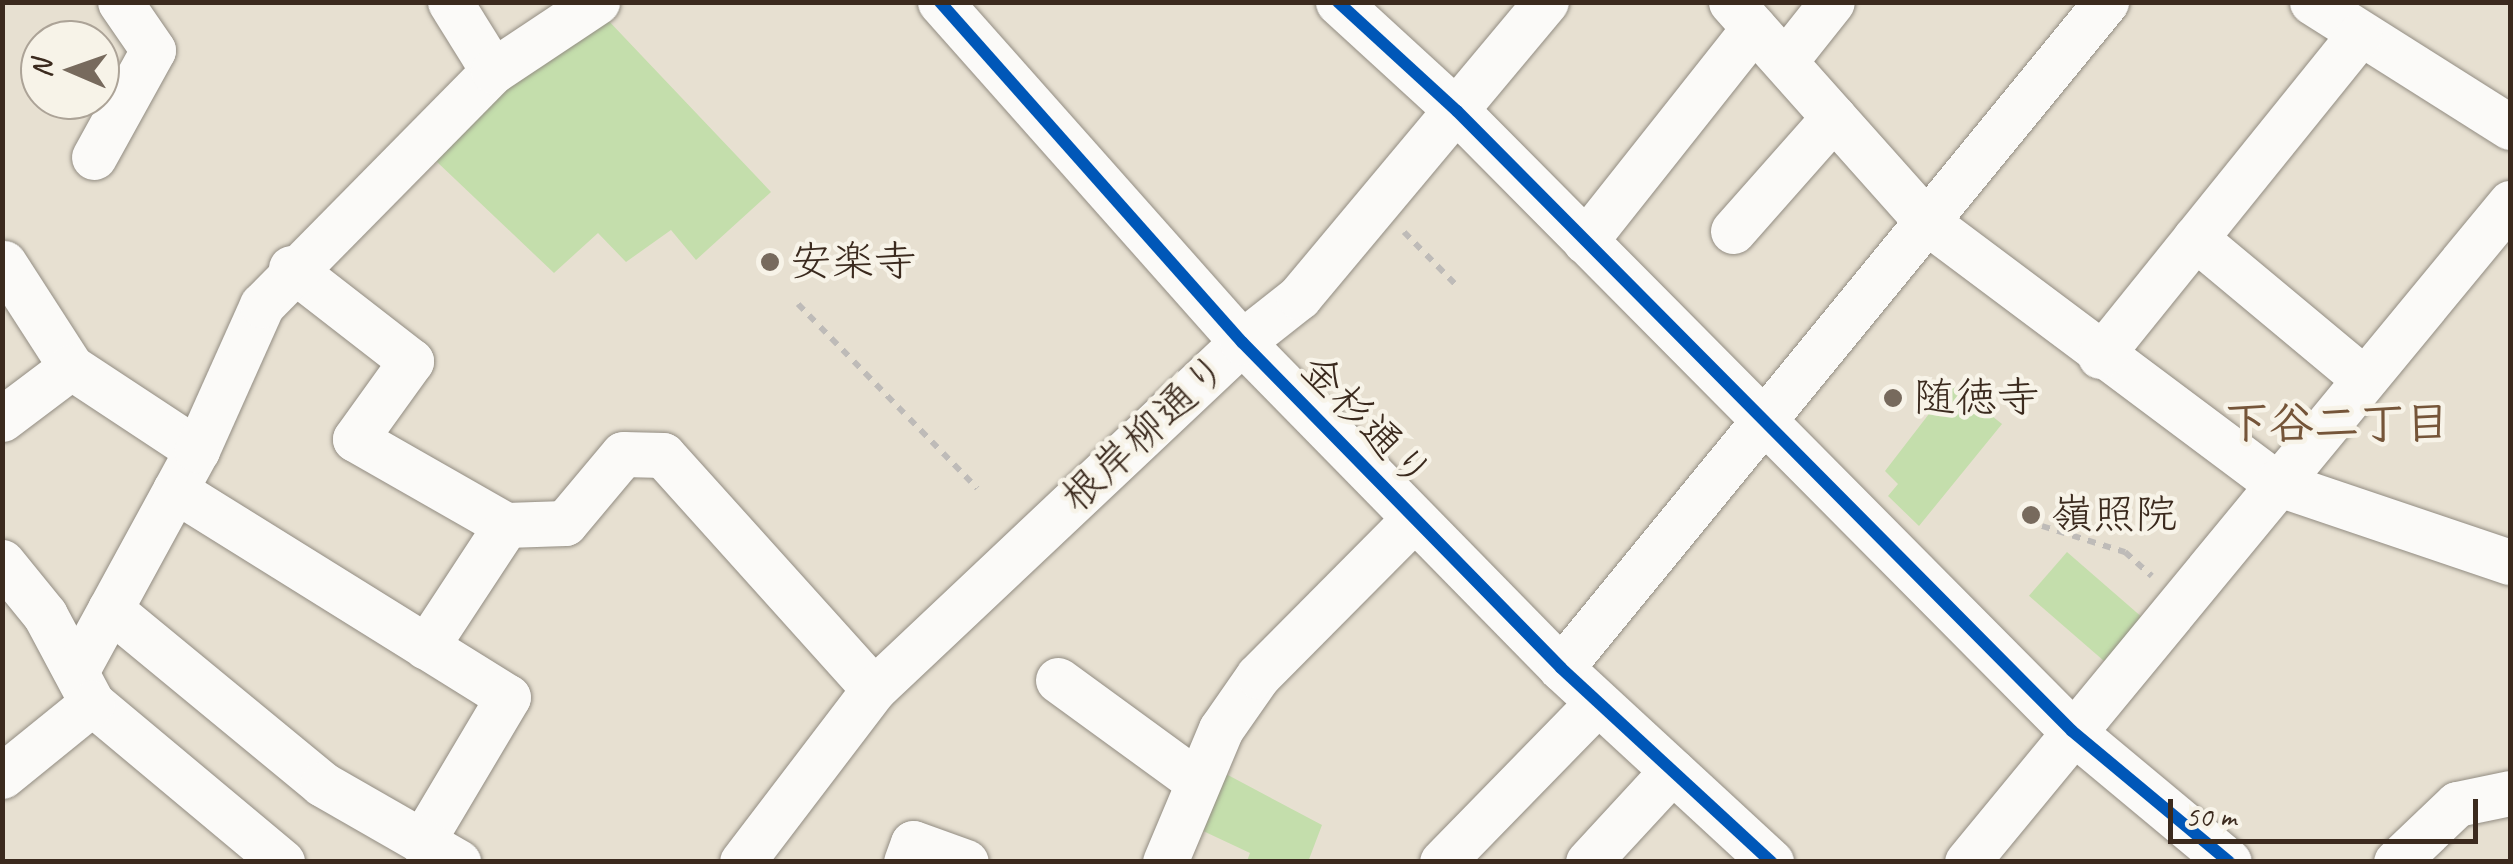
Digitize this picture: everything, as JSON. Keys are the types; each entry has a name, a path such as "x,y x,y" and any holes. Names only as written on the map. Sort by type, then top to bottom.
{"street":[{"path":"94,157 152,50 120,2"},
{"path":"450,2 493,71"},
{"path":"2,776 85,685 110,608 197,450 262,304 291,268 379,190 493,71 597,2"},
{"name":"金杉通り","path":"940,2 1242,342 1561,668 1771,862"},
{"path":"1338,2 1457,111 1762,423 2072,731 2229,862"},
{"name":"根岸柳通り","path":"742,862 874,689 1242,342 1299,297 1546,2"},
{"path":"1784,61 1832,2"},
{"path":"1561,668 2106,2"},
{"path":"2312,2 2510,127"},
{"path":"1584,241 1743,15 1927,222 2100,356 2276,483 2510,562"},
{"path":"2100,356 2359,35"},
{"path":"1733,230 1834,116"},
{"path":"1967,862 2510,203"},
{"path":"2195,238 2363,378"},
{"path":"4,263 71,366 197,450"},
{"path":"291,268 411,362 355,439 506,525 565,523 622,454 663,455 874,689"},
{"path":"2,419 71,366"},
{"path":"110,608 322,784 440,852 508,697 175,490"},
{"path":"1165,862 1220,730 1258,676 1414,519"},
{"path":"426,646 506,525"},
{"path":"2,562 85,685 282,862"},
{"path":"1058,680 1198,782"},
{"path":"1442,862 1598,703"},
{"path":"1588,862 1672,770"},
{"path":"2396,862 2457,804 2510,793"},
{"path":"906,862 913,843 966,862"}],"path":[{"path":"1395,223 1460,288"},
{"path":"798,304 976,488"},
{"path":"2042,526 2125,552 2180,599"}],"green space":[{"path":"605,17 771,192 696,260 671,230 626,262 598,233 554,273 436,161 506,88"},
{"path":"1952,384 2002,424 1919,526 1888,496 1898,484 1885,471"},
{"path":"2067,552 2143,618 2105,662 2029,596"},
{"path":"1226,774 1322,825 1308,862 1247,861 1250,853 1201,830"}],"cycle path":[{"path":"940,2 1242,342 1561,668 1771,862"},
{"path":"1338,2 1457,111 2072,731 2229,862"}],"place":[{"name":"安楽寺","path":"770,262"},
{"name":"随徳寺","path":"1893,398"},
{"name":"嶺照院","path":"2031,515"}],"district":[{"name":"下谷二丁目","path":"2337,424"}]}
